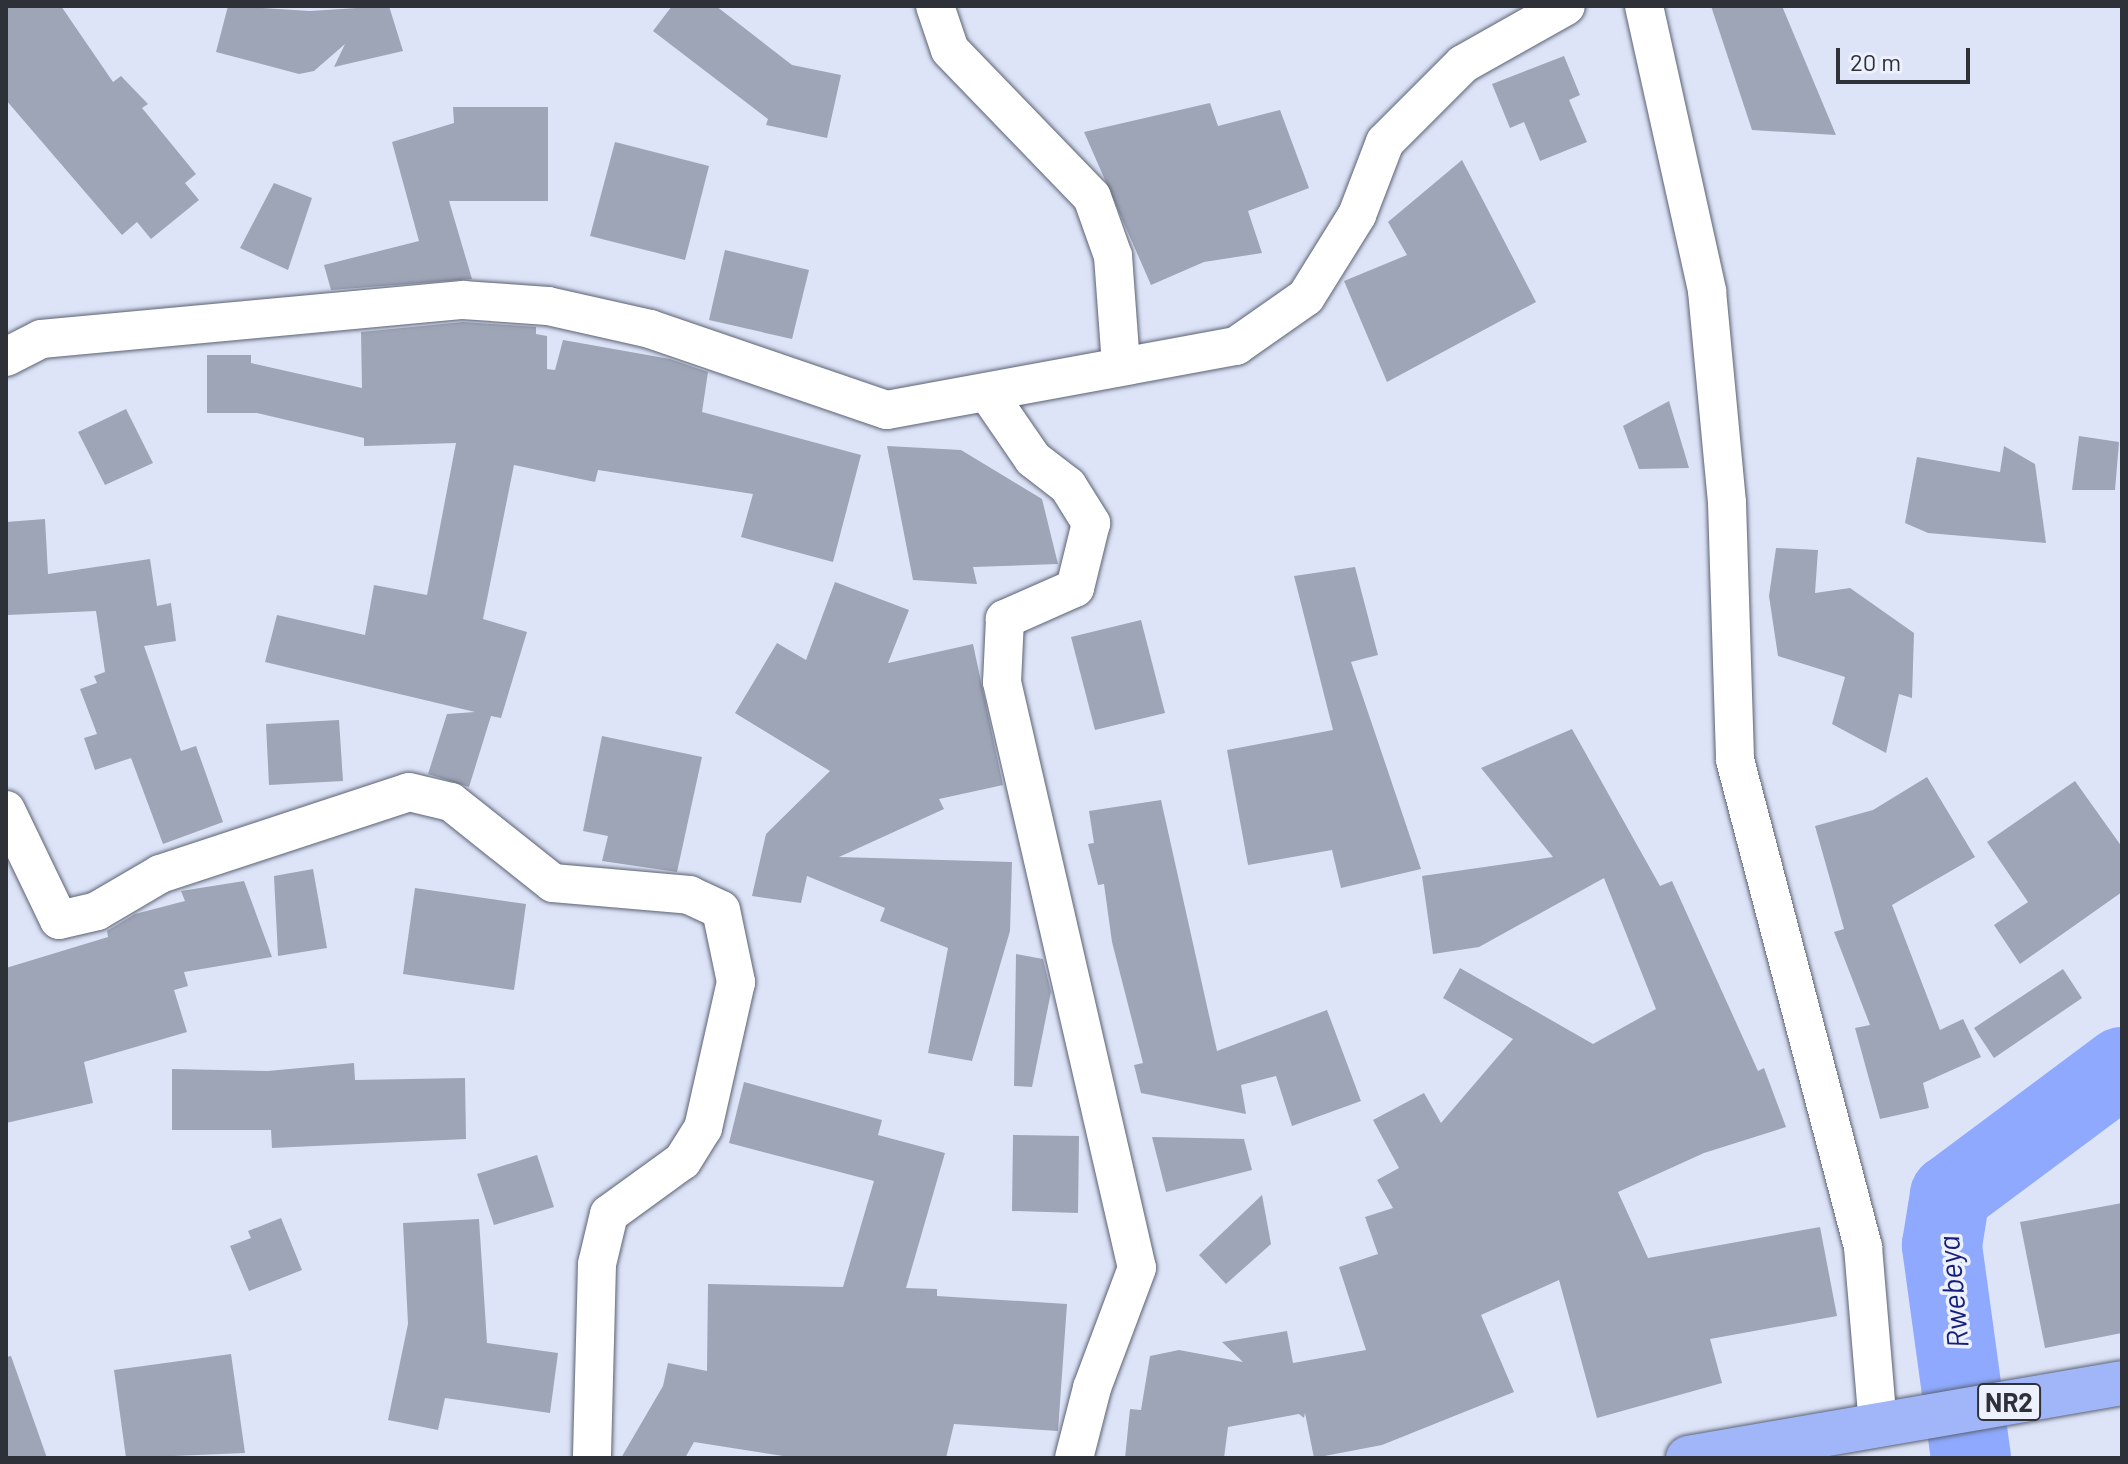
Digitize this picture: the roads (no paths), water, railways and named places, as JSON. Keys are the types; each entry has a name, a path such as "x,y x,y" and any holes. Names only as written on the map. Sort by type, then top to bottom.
{"highway":[{"name":"NR2","path":"1688,1458 2111,1385"}],"street":[{"path":"935,6 950,50 1092,197 1113,256 1121,365"},
{"path":"6,357 41,339 463,300 548,306 650,329 887,410 1236,346 1306,297 1357,215 1385,142 1463,64 1566,6"},
{"path":"1644,6 1707,291 1727,503 1735,760 1863,1247 1898,1422"},
{"path":"987,392 1033,459 1068,486 1091,523 1075,588 1005,619 1002,682 1137,1268 1092,1388 1074,1458"},
{"path":"6,810 59,920 97,911 160,874 409,792 451,802 553,883 689,895 721,910 736,982 703,1128 682,1161 609,1214 597,1264 592,1458"}],"waterway":[{"name":"Rwebeya","path":"1971,1458 1942,1245 1950,1195 2122,1067"}]}
